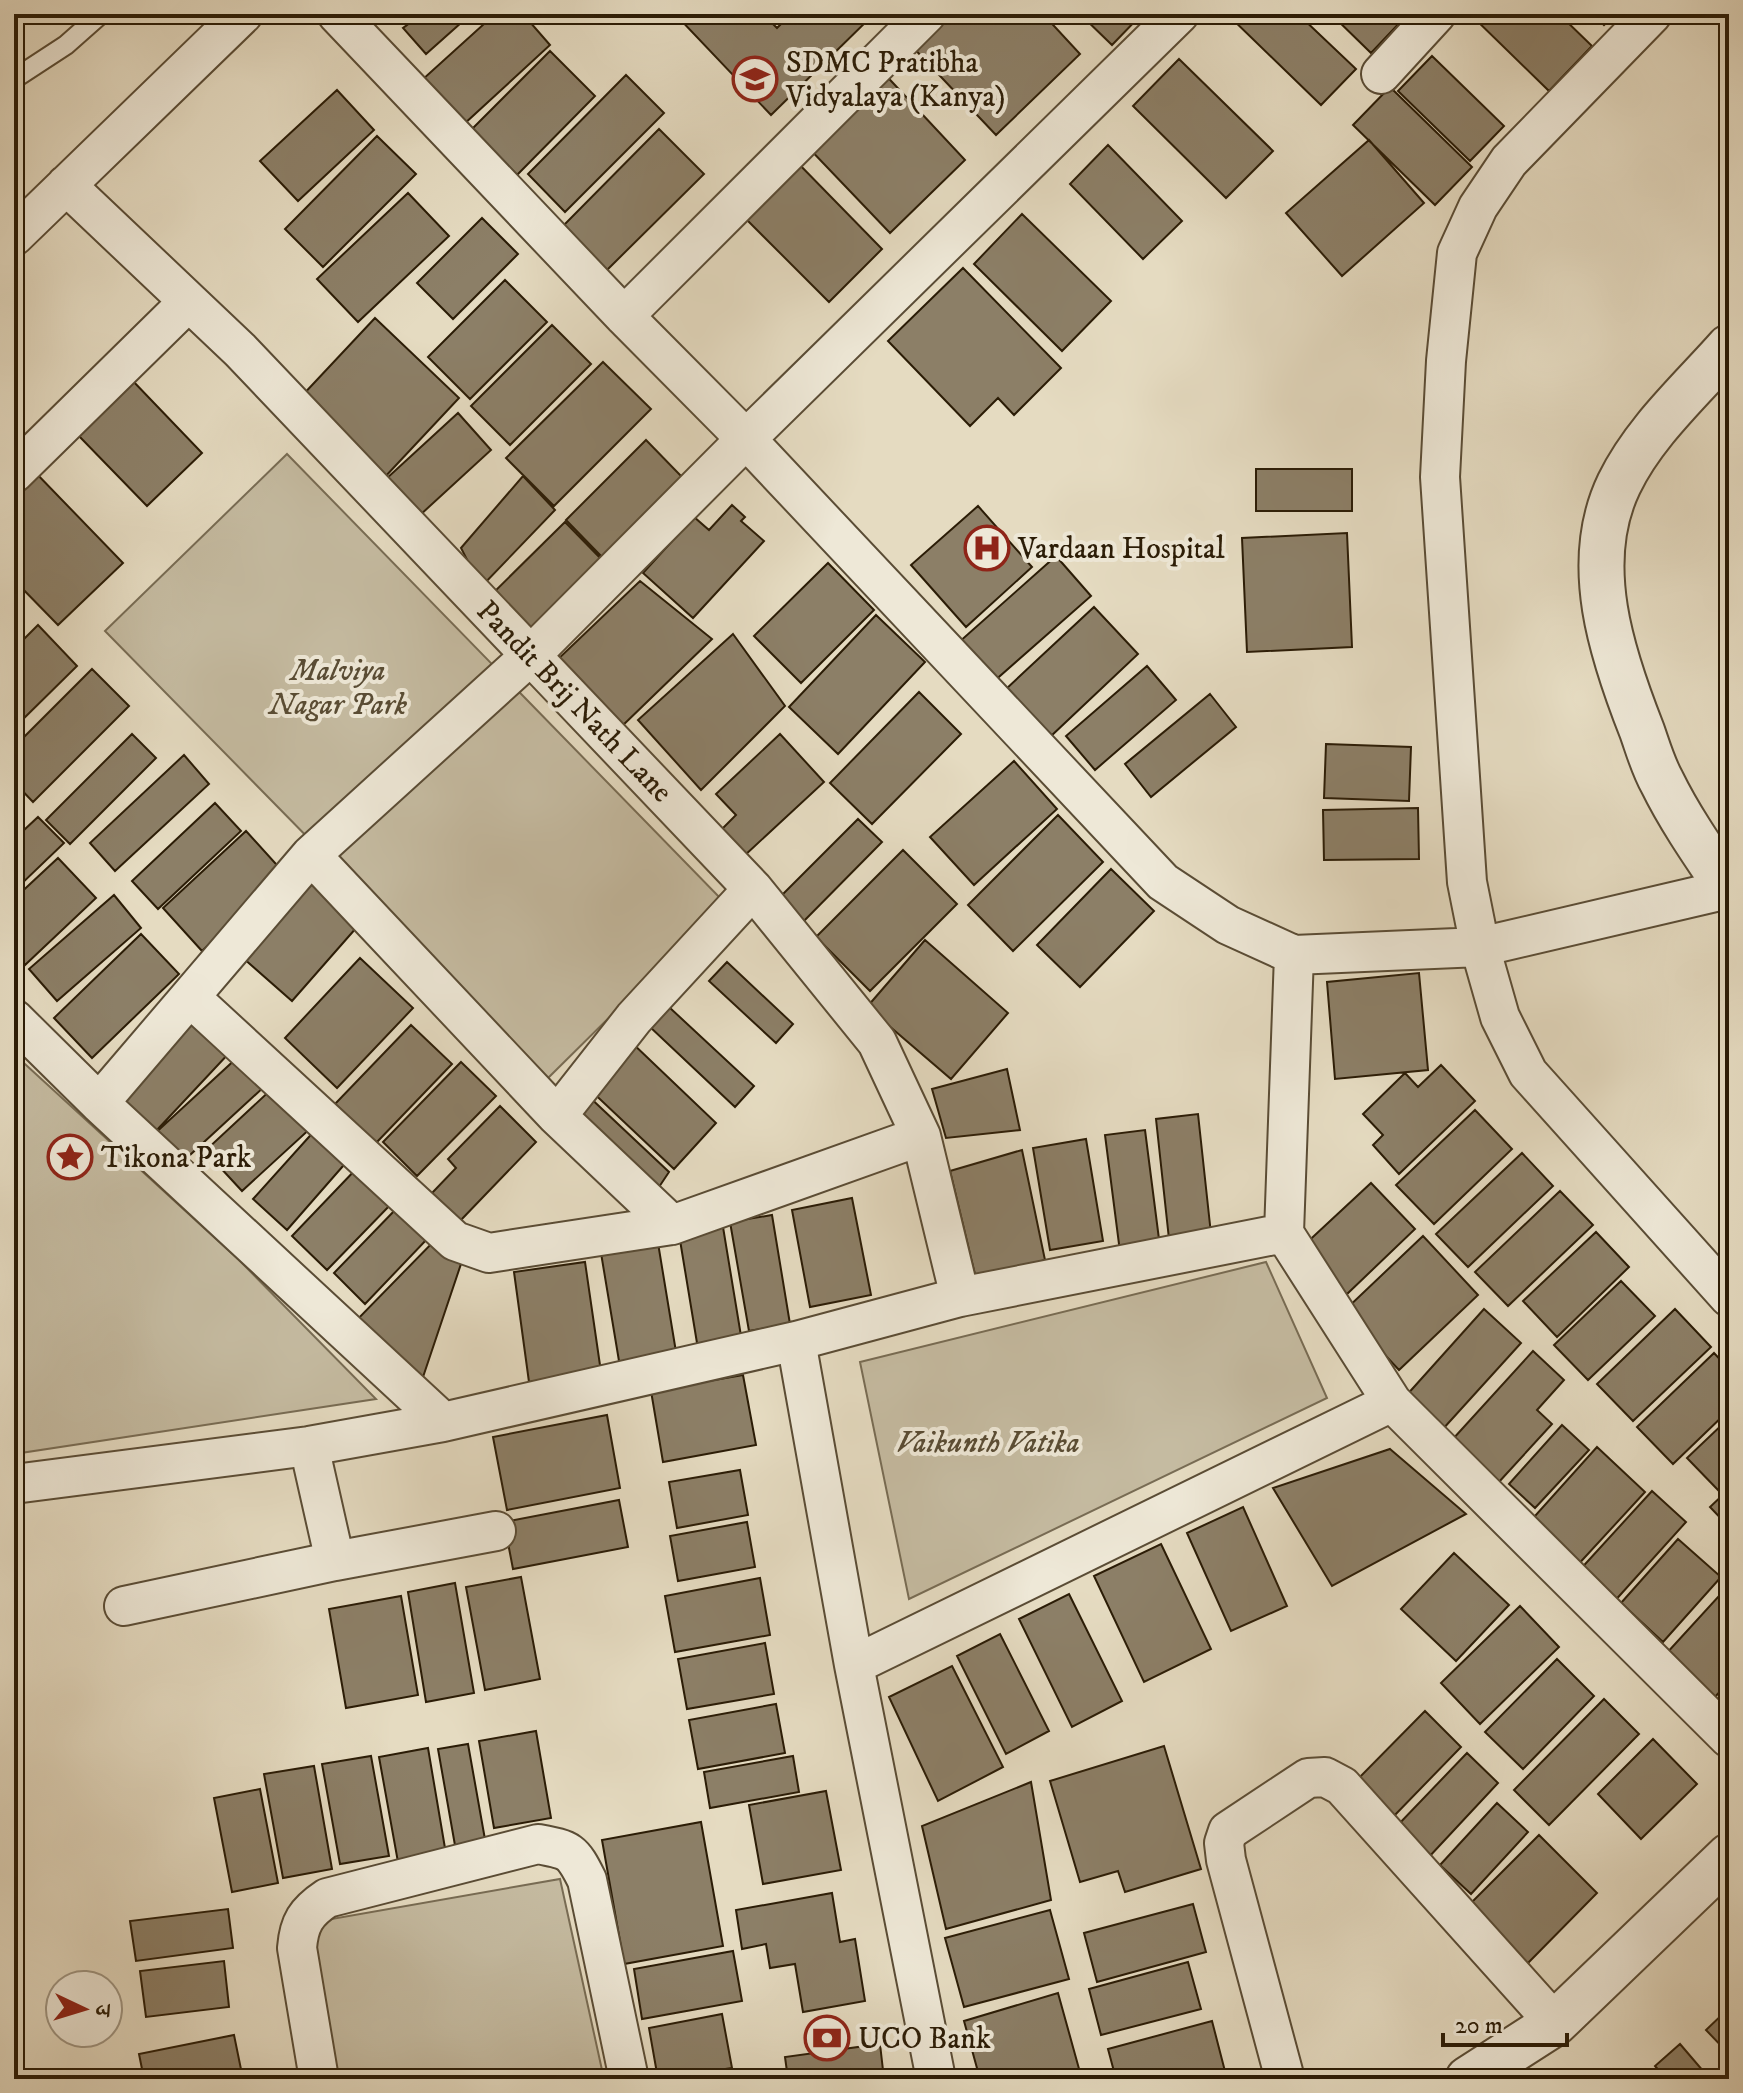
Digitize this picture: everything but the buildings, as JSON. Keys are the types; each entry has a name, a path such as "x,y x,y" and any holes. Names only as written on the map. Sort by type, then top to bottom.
{"street":[{"path":"14,236 243,14"},
{"path":"337,14 624,316 746,439 1163,882 1228,925 1294,955 1480,947 1728,890 1662,782 1633,708 1603,605 1601,563 1606,520 1619,485 1640,449 1729,347"},
{"path":"624,316 926,14"},
{"path":"99,1103 311,855 531,655 1179,14"},
{"path":"1381,74 1436,14"},
{"path":"1652,14 1509,161 1478,207 1457,253 1446,361 1440,477 1467,882 1480,947 1500,1017 1528,1073 1729,1297"},
{"name":"Pandit Brij Nath Lane","path":"66,185 240,350 753,889 877,1042 921,1136 960,1297"},
{"path":"14,473 188,302"},
{"path":"311,855 557,1116 672,1225"},
{"path":"557,1116 634,1018 753,889"},
{"path":"1294,955 1284,1233 1392,1402 1729,1738"},
{"path":"191,998 455,1241 489,1253 672,1225 921,1136"},
{"path":"14,1019 99,1103 443,1422"},
{"path":"14,1484 309,1446 443,1422 796,1341 960,1297 1284,1233"},
{"path":"796,1341 854,1665 936,2079"},
{"path":"854,1665 1392,1402"},
{"path":"309,1446 335,1561"},
{"path":"124,1606 335,1561 496,1531"},
{"path":"1285,2079 1224,1843 1228,1831 1308,1778 1325,1777 1342,1786 1555,2023"},
{"path":"319,2079 297,1948 298,1929 307,1912 327,1898 538,1844 560,1848 575,1856 587,1880 629,2079"},
{"path":"1468,2079 1555,2023 1729,1856"}],"lane":[{"path":"14,79 66,45 101,14"}],"green space":[{"name":"Malviya Nagar Park","path":"287,454 725,903 546,1080 105,631"},
{"name":"Tikona Park","path":"14,1054 239,1260 376,1399 14,1454"},
{"name":"Vaikunth Vatika","path":"1266,1262 1327,1398 909,1599 860,1362"},
{"path":"560,1879 604,2079 337,2079 303,1924"}],"place":[{"name":"SDMC Pratibha Vidyalaya (Kanya)","path":"755,79"},
{"name":"Vardaan Hospital","path":"987,548"},
{"name":"Tikona Park","path":"70,1157"},
{"name":"UCO Bank","path":"827,2038"}]}
